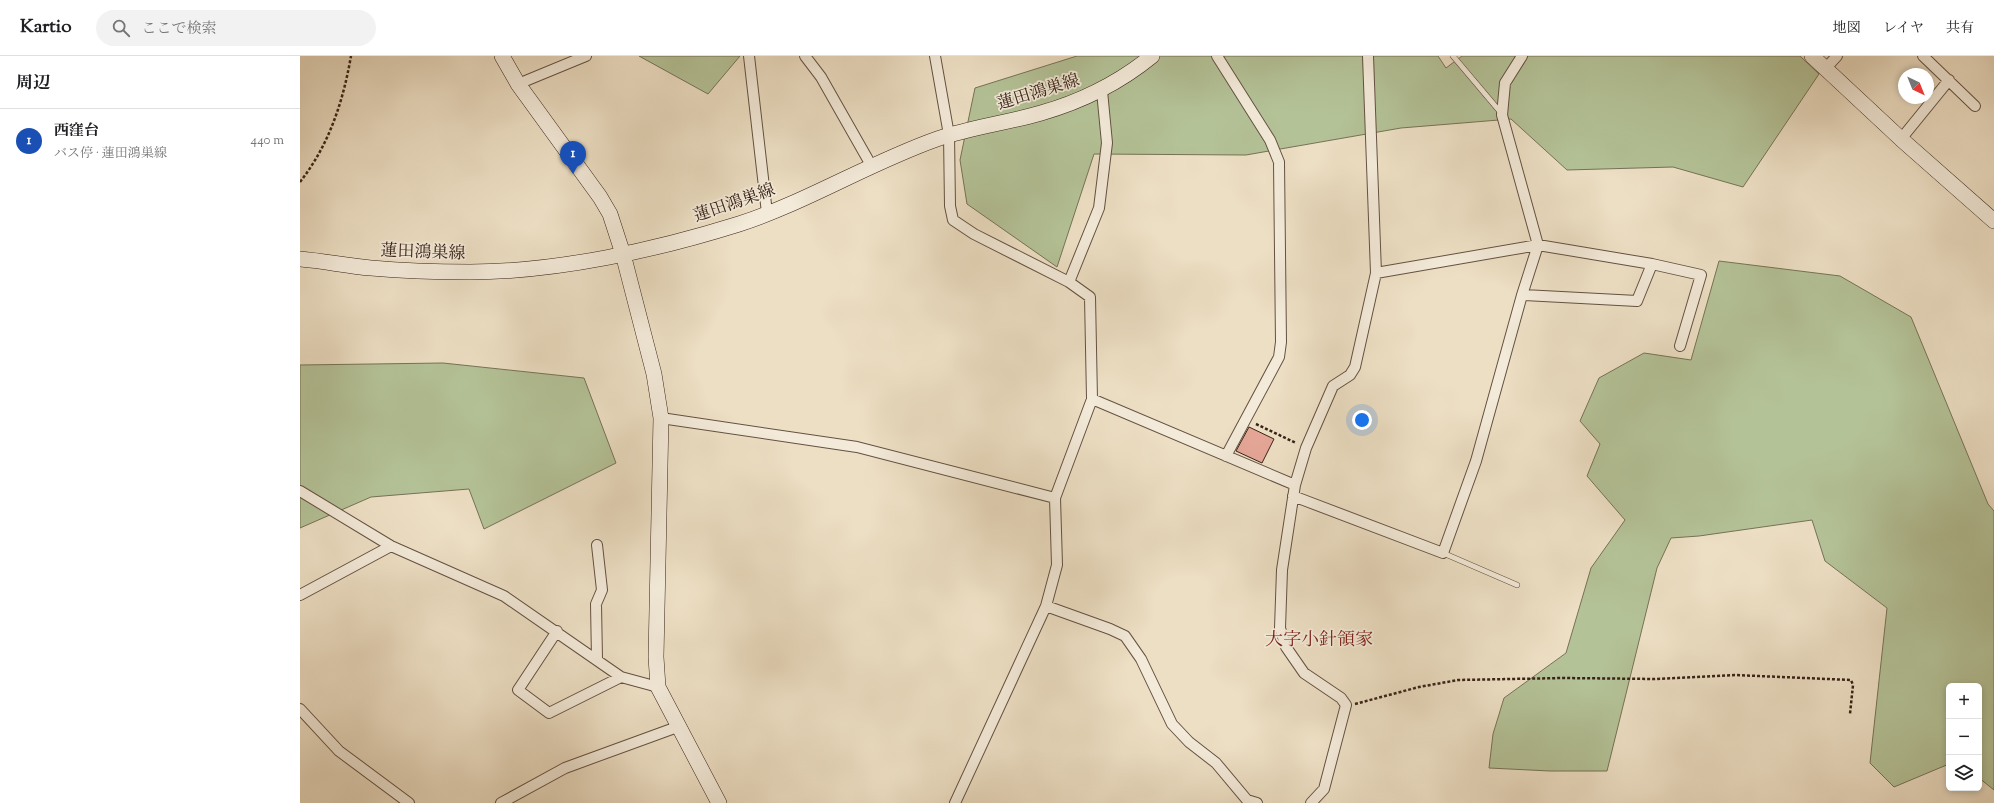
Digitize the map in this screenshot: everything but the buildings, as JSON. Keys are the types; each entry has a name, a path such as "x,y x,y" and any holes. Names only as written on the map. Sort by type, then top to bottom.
{"street":[{"path":"502,56 518,84 600,197 615,225 654,374 660,418 656,657 658,687 680,726 719,803"},
{"path":"518,84 586,56"},
{"path":"749,56 767,214"},
{"path":"805,56 821,77 871,166"},
{"path":"935,56 949,135 950,206 954,220 974,234 1069,282 1090,297 1092,399 1055,498 1057,565 1046,606 955,803"},
{"name":"蓮田鴻巣線","path":"300,259 371,268 471,272 555,266 623,254 705,233 767,214 871,166 949,135 1042,113 1102,91 1152,56"},
{"path":"1218,56 1270,140 1279,162 1281,342 1279,357 1226,456"},
{"path":"1311,803 1324,789 1346,705 1341,698 1304,673 1286,647 1280,628 1282,570 1293,496 1306,448 1333,386 1350,375 1355,367 1376,273 1368,56"},
{"path":"1293,496 1443,553 1476,461 1522,295 1538,245 1502,115 1505,83 1522,56"},
{"path":"1812,56 1901,139 1994,221"},
{"path":"1825,69 1836,56"},
{"path":"1923,56 1975,106"},
{"path":"1901,139 1948,80"},
{"path":"1069,282 1099,208 1107,143 1102,91"},
{"path":"1376,273 1538,245 1652,264 1701,275 1680,346"},
{"path":"1522,295 1638,301 1652,264"},
{"path":"1092,399 1295,486"},
{"path":"660,418 857,447 1055,498"},
{"path":"300,491 391,546 504,596 557,631 621,677 658,687"},
{"path":"597,545 602,590 596,604 597,659"},
{"path":"300,595 391,546"},
{"path":"1046,606 1110,629 1125,636 1141,658 1172,724 1189,742 1216,763 1249,802"},
{"path":"557,631 518,690 549,713 621,677"},
{"path":"300,709 339,751 409,803"},
{"path":"501,803 565,768 680,726"}],"lane":[{"path":"1453,56 1502,115"},
{"path":"1443,553 1517,585"}],"path":[{"path":"300,182 325,144 337,114 347,80 351,56"},
{"path":"1245,419 1306,448"},
{"path":"1346,705 1365,703 1419,687 1458,680 1563,678 1655,679 1735,675 1851,680 1853,685 1850,714"}],"green space":[{"path":"639,56 740,56 708,94"},
{"path":"1077,56 1438,56 1446,68 1462,56 1800,56 1819,74 1743,187 1673,167 1567,170 1511,119 1401,128 1246,155 1094,154 1057,267 967,204 960,160 975,88"},
{"path":"1719,261 1840,276 1911,317 1988,504 1994,511 1994,790 1982,780 1982,683 1946,683 1946,765 1894,787 1870,763 1887,608 1825,561 1812,520 1699,536 1671,538 1657,568 1607,771 1550,771 1489,768 1493,734 1504,698 1566,653 1591,568 1625,520 1587,476 1600,444 1580,421 1599,378 1644,353 1691,360"},
{"path":"443,363 584,378 616,463 484,529 469,489 371,497 300,528 300,365"}],"place":[{"name":"西窪台","path":"573,174"}],"district":[{"name":"大字小針領家","path":"1319,639"}]}
